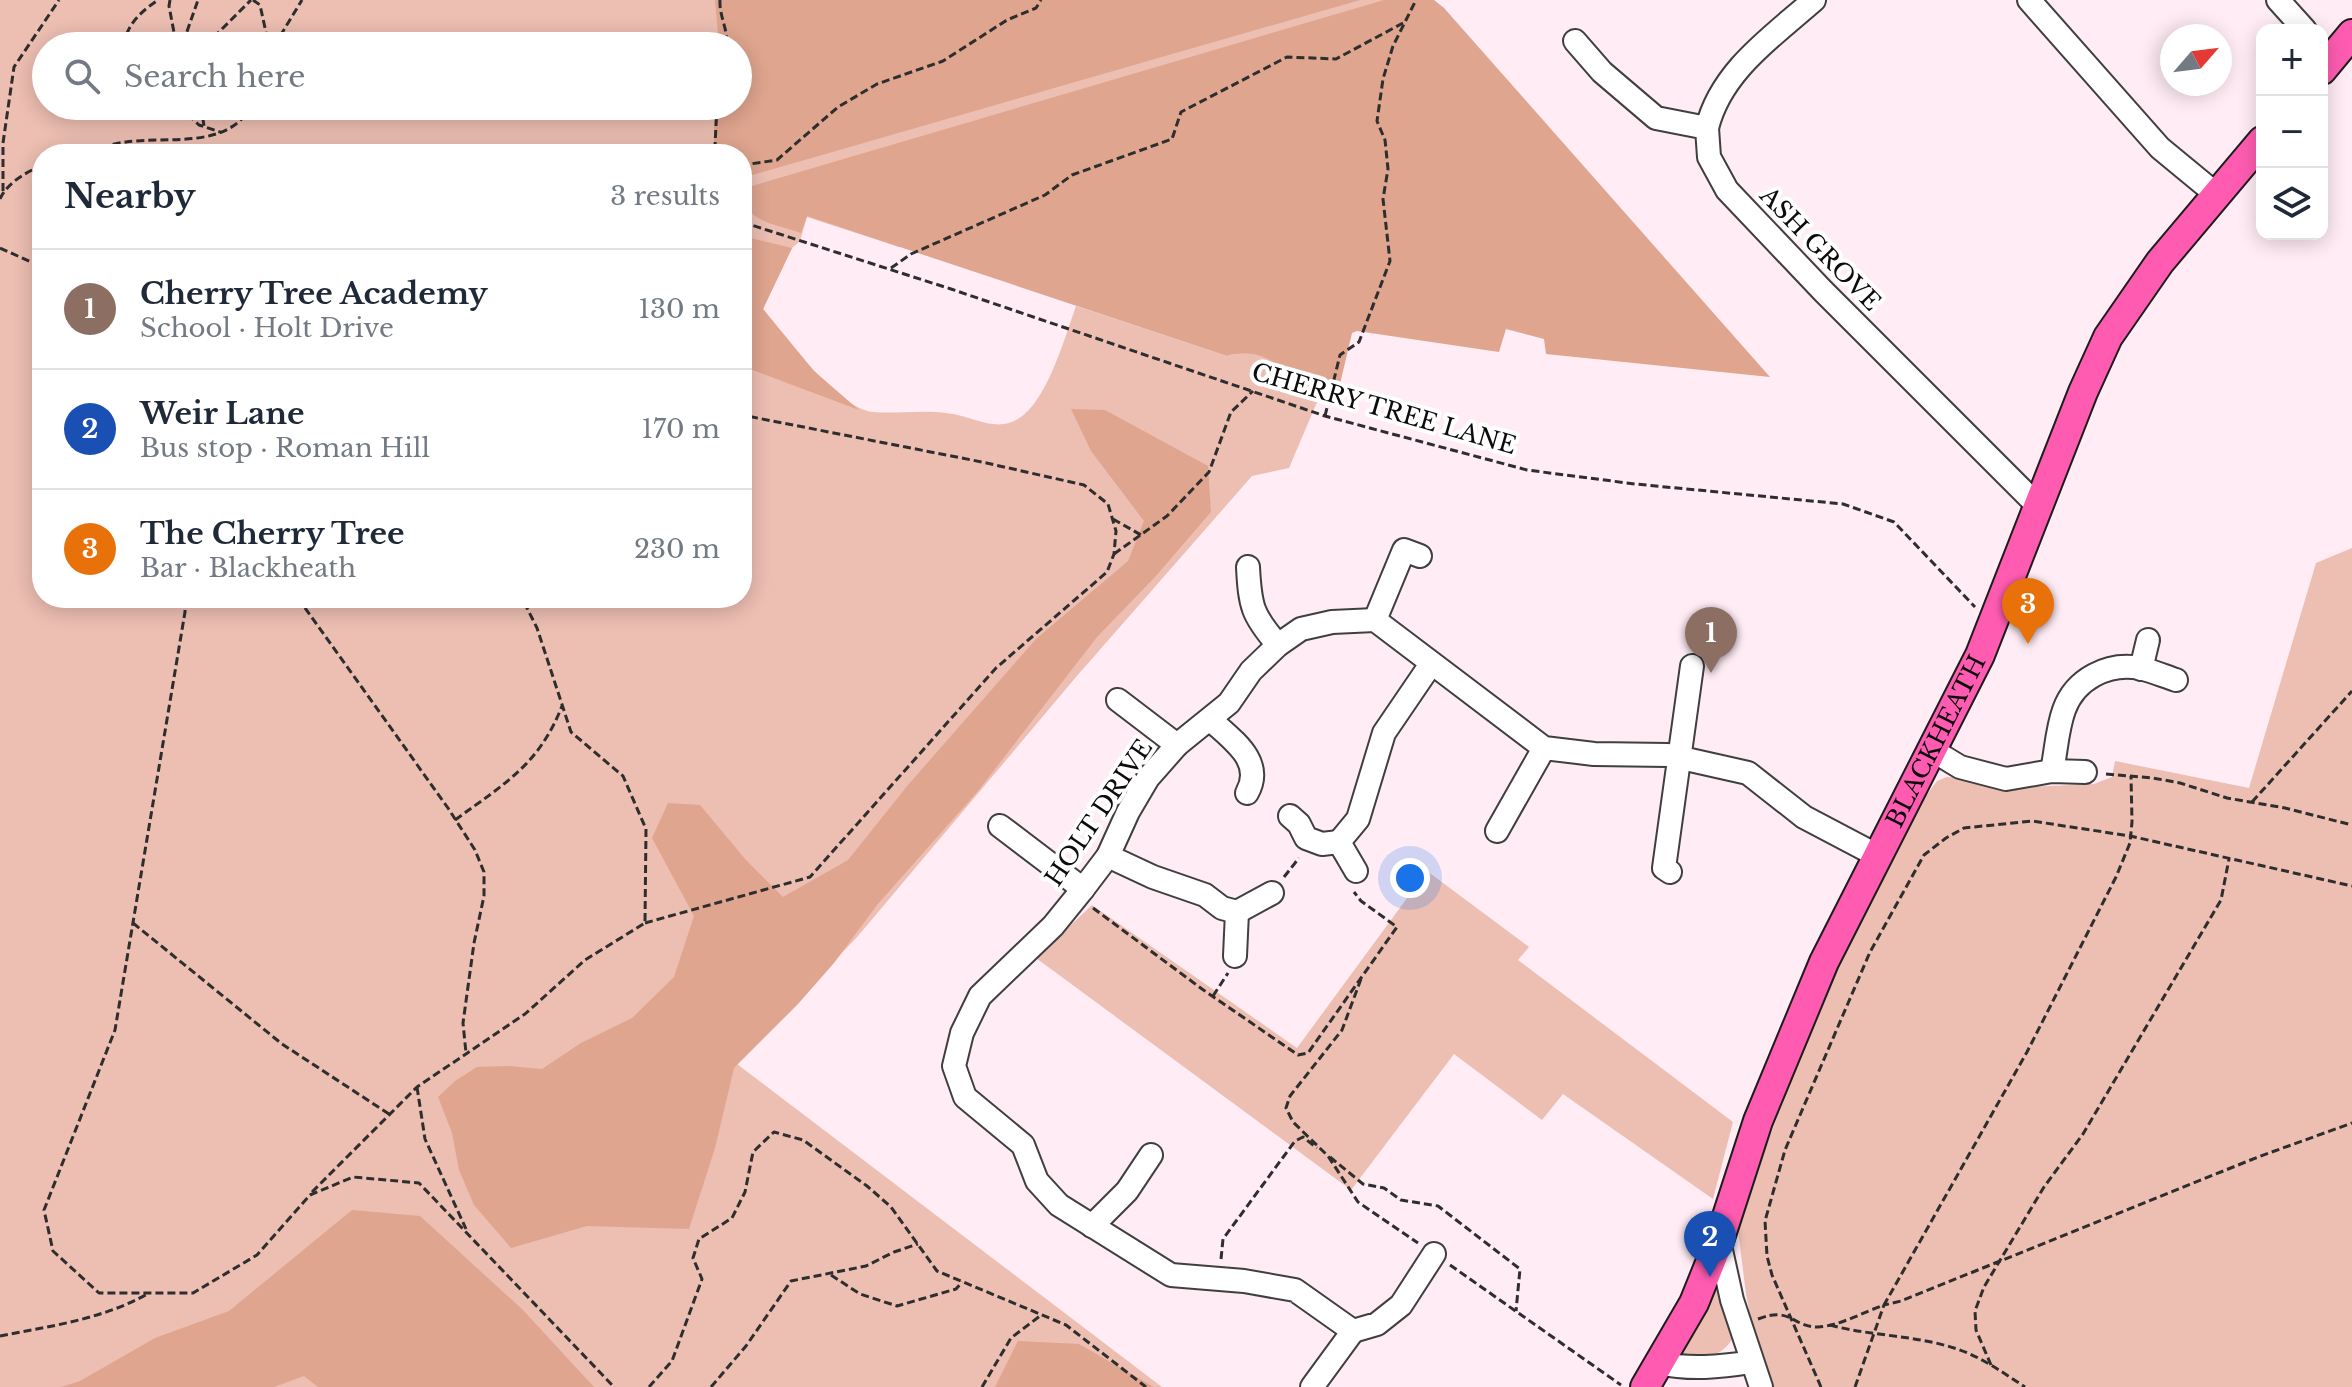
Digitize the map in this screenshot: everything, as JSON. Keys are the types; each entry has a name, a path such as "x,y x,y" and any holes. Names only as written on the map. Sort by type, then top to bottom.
{"main road":[{"path":"2328,56 2352,34"},
{"name":"BLACKHEATH","path":"1652,1375 1694,1303 1719,1241 1758,1121 1824,962 1992,625 2083,392 2108,337 2160,262 2256,148"}],"street":[{"path":"1575,41 1602,72 1656,118 1707,128 1713,105 1738,67 1814,0"},
{"path":"2029,0 2160,148 2217,195"},
{"path":"2278,0 2300,24"},
{"name":"ASH GROVE","path":"1707,128 1709,157 1727,190 1823,291 2039,507"},
{"path":"1420,556 1404,550 1375,620 1544,748 1594,754 1668,755 1748,773 1804,817 1878,856"},
{"path":"1248,567 1249,593 1257,622 1278,645"},
{"name":"HOLT DRIVE","path":"1353,1331 1295,1290 1171,1275 1059,1205 1037,1181 1023,1145 965,1097 954,1066 962,1033 980,996 1053,926 1080,892 1108,856 1148,778 1177,745 1211,720 1229,703 1251,671 1278,645 1301,629 1332,622 1375,620"},
{"path":"2141,669 2148,640"},
{"path":"1290,816 1299,824 1306,838 1322,844 1339,842 1358,819 1384,733 1431,664"},
{"path":"1662,866 1692,666"},
{"path":"2052,771 2064,710 2074,691 2103,670 2126,667 2176,680"},
{"path":"1118,700 1177,745"},
{"path":"1211,720 1247,756 1253,769 1253,782 1247,793"},
{"path":"1497,831 1508,805 1544,748"},
{"path":"1932,750 1960,767 2006,779 2052,771 2085,772"},
{"path":"1000,826 1080,892"},
{"path":"1339,842 1356,871"},
{"path":"1108,856 1153,877 1205,895 1222,908 1237,912 1272,893"},
{"path":"1235,956 1237,912"},
{"path":"1092,1226 1127,1191 1151,1155"},
{"path":"1719,1241 1751,1362 1761,1387"},
{"path":"1312,1387 1353,1331 1377,1324 1401,1305 1434,1254"},
{"path":"1652,1375 1681,1368 1751,1362"}],"path":[{"path":"38,32 59,0"},
{"path":"128,32 141,12 158,0"},
{"path":"170,0 174,32"},
{"path":"188,32 198,0"},
{"path":"219,32 252,0 260,5 268,32"},
{"path":"281,32 302,0"},
{"path":"720,0 719,13 726,32"},
{"path":"752,164 777,160 838,107 877,84 943,61 1007,20 1036,8 1041,0"},
{"path":"1325,416 1340,355 1359,342 1390,261 1383,199 1388,169 1385,140 1377,121 1383,79 1403,23 1416,0"},
{"path":"889,270 911,254 1045,195 1072,175 1172,139 1181,112 1287,57 1336,59 1403,23"},
{"path":"0,199 3,191 3,143 14,67 32,40"},
{"path":"194,120 220,132"},
{"path":"203,120 204,126"},
{"path":"118,144 206,138 232,127 238,120"},
{"path":"715,144 716,120"},
{"path":"3,191 32,171"},
{"name":"CHERRY TREE LANE","path":"752,225 1325,416 1527,470 1843,504 1894,522 1992,625"},
{"path":"0,248 32,262"},
{"path":"1114,554 1167,516 1209,472 1231,412 1253,391"},
{"path":"185,608 115,1030 44,1210 53,1251 99,1293 193,1293 257,1255 310,1195 417,1087 525,1014 585,960 645,923 810,877 996,668 1107,572 1114,554 1116,531 1108,504 1084,485 752,417"},
{"path":"1112,519 1141,535"},
{"path":"305,608 455,820 475,850 484,872 484,896 463,1023 466,1053"},
{"path":"527,608 537,628 571,732 623,776 646,829 645,923"},
{"path":"2252,802 2352,691"},
{"path":"455,820 533,759 553,729 562,706"},
{"path":"2085,772 2180,783 2227,798 2352,825"},
{"path":"1855,1387 1896,1279 2027,1052 2107,898 2130,836 2131,776"},
{"path":"1821,1387 1788,1315 1767,1256 1765,1221 1772,1188 1813,1080 1870,952 1924,855 1964,828 2032,821 2130,836 2352,886"},
{"path":"1272,893 1298,861 1306,838"},
{"path":"1991,1365 1976,1330 1975,1311 1984,1287 2044,1187 2083,1134 2221,900 2229,859"},
{"path":"1080,892 1213,996 1298,1055 1308,1053 1397,927 1355,894 1348,874 1356,871"},
{"path":"132,923 282,1044 389,1114"},
{"path":"1213,996 1236,961 1235,956"},
{"path":"1361,979 1342,1030 1290,1096 1286,1108 1293,1122 1328,1156 1358,1202 1624,1387"},
{"path":"417,1087 425,1139 468,1233"},
{"path":"1741,1326 1771,1314 1788,1315 1815,1327 1830,1325 1901,1301 2258,1157 2352,1123"},
{"path":"649,1387 672,1361 702,1279 693,1258 699,1239 732,1218 745,1192 753,1152 774,1132 803,1140 867,1186 891,1207 937,1271 1066,1325 1146,1387"},
{"path":"1219,1279 1223,1239 1295,1141 1303,1137 1363,1184 1384,1188 1401,1200 1438,1206 1520,1269 1516,1311"},
{"path":"310,1195 353,1177 419,1183 614,1387"},
{"path":"711,1387 746,1346 791,1281 866,1266 918,1244"},
{"path":"829,1274 860,1294 897,1306 956,1289 962,1282"},
{"path":"0,1336 90,1317 130,1304 150,1293"},
{"path":"982,1387 1011,1338 1040,1316"},
{"path":"1830,1325 1950,1346 1991,1365 2025,1387"}],"shaded area":[{"path":"0,0 1410,0 899,247 807,217 800,241 792,248 763,309 828,385 859,408 873,412 943,413 994,424 1018,419 1038,399 1046,384 1076,306 1227,356 1246,352 1266,356 1323,388 1289,468 1252,476 1076,677 858,936 737,1064 1162,1387 0,1387"},
{"path":"715,0 1360,0 752,175 752,144 714,144 714,120 752,120 752,32 718,32"},
{"path":"1384,0 1434,0 1770,377 1546,354 1544,339 1506,329 1499,352 1357,331 1352,333 1340,384 1325,387 1311,385 1261,356 1245,353 1227,356 807,216 801,233 761,220 752,213 752,186"},
{"path":"752,238 792,248 763,309 814,371 859,410 752,370"},
{"path":"1071,409 1105,410 1208,466 1211,512 1155,577 1097,637 978,791 877,905 834,963 734,1068 715,1148 689,1229 587,1226 511,1248 474,1205 459,1170 452,1133 438,1097 477,1067 542,1069 581,1043 632,1018 674,977 694,916 652,838 668,803 700,805 746,860 783,897 848,860 908,785 1036,639 1128,561 1144,521 1091,451"},
{"path":"2352,548 2352,1387 1764,1387 1746,1294 1737,1222 1834,969 1882,882 1919,805 1937,781 1947,777 1966,778 2006,788 2094,784 2112,777 2115,761 2249,788 2316,563"},
{"path":"1427,871 1529,947 1518,960 1733,1122 1713,1199 1563,1094 1542,1120 1454,1054 1351,1190 1036,958 1092,905 1297,1048"},
{"path":"352,1210 420,1216 523,1310 594,1387 318,1387 304,1376 274,1387 61,1387 80,1381 155,1338 229,1311"},
{"path":"1717,1274 1734,1336 1718,1353 1683,1359 1678,1354 1687,1343"},
{"path":"1018,1341 1079,1344 1154,1387 995,1387"}],"place":[{"name":"The Cherry Tree","path":"2028,644"},
{"name":"Cherry Tree Academy","path":"1711,673"},
{"name":"Weir Lane","path":"1710,1277"}]}
